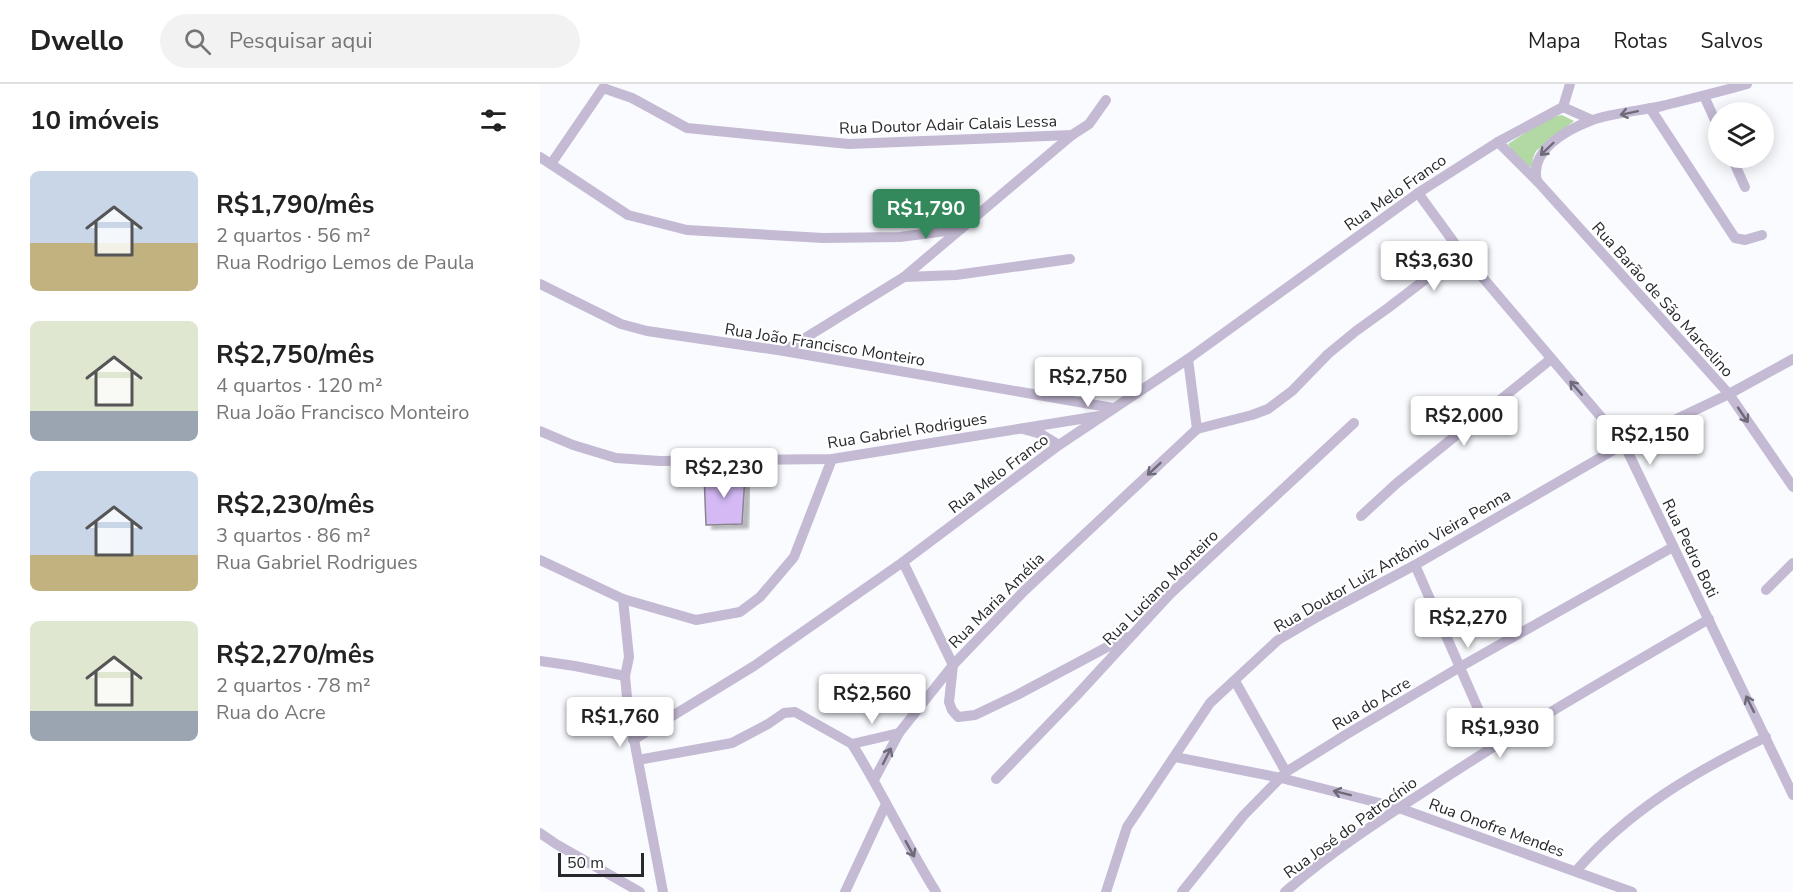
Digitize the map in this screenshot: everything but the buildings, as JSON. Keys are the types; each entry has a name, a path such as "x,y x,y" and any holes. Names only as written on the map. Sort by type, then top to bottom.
{"street":[{"path":"1570,84 1563,106 1592,120"},
{"path":"1538,182 1535,172 1541,154 1561,137 1592,120 1704,96 1747,84"},
{"name":"Rua Doutor Adair Calais Lessa","path":"545,164 603,88 632,98 687,128 849,144 1072,135"},
{"path":"1704,96 1708,105"},
{"path":"784,351 904,277 1072,135 1089,124 1106,100"},
{"name":"Rua Melo Franco","path":"633,740 754,666 903,562 1059,445 1188,359 1418,193 1498,142 1563,106"},
{"path":"1650,108 1735,238 1745,240 1762,235"},
{"name":"Rua Barão de São Marcelino","path":"1498,142 1538,182 1729,394 1793,487"},
{"path":"540,157 545,164 628,215 687,230 823,238 900,237 961,229"},
{"path":"1736,168 1745,187"},
{"name":"Rua Pedro Boti","path":"1418,193 1461,252 1624,444 1793,795"},
{"path":"1188,359 1197,429 1252,415 1268,408 1292,391 1337,346 1461,252"},
{"path":"904,277 956,275 1070,259"},
{"name":"Rua João Francisco Monteiro","path":"540,284 621,324 647,331 784,351 1113,408"},
{"path":"1361,516 1397,483 1551,359"},
{"name":"Rua Doutor Luiz Antônio Vieira Penna","path":"1106,892 1127,827 1210,703 1278,640 1415,565 1624,444 1729,394 1793,359"},
{"name":"Rua Gabriel Rodrigues","path":"540,431 573,445 616,458 660,461 832,459 1103,415"},
{"name":"Rua Luciano Monteiro","path":"996,779 1170,594 1354,423"},
{"path":"1017,428 1041,434 1059,445"},
{"name":"Rua Maria Amélia","path":"874,780 899,733 953,665 1024,591 1197,429"},
{"path":"540,560 623,599 696,620 740,612 760,597 794,557 832,459"},
{"name":"Rua do Acre","path":"1182,892 1243,816 1283,775 1460,667 1673,547"},
{"path":"903,562 953,665 949,702 958,717 975,715 1017,695 1133,633"},
{"path":"1766,590 1793,563"},
{"path":"1415,565 1494,745"},
{"path":"623,599 629,657 625,676 633,740 663,892"},
{"name":"Rua José do Patrocínio","path":"1285,892 1307,873 1399,808 1494,745 1709,619"},
{"path":"540,661 625,676"},
{"path":"1234,681 1283,775"},
{"path":"638,760 732,743 784,713 795,712 852,744 936,892"},
{"path":"852,744 899,733"},
{"path":"1576,871 1597,846 1631,817 1666,792 1703,769 1766,737"},
{"name":"Rua Onofre Mendes","path":"1175,757 1283,775 1399,808 1632,892"},
{"path":"844,892 886,804"},
{"path":"540,833 640,892"}],"green space":[{"path":"1562,115 1574,121 1536,151 1532,168 1518,159 1508,144 1548,118"}]}
